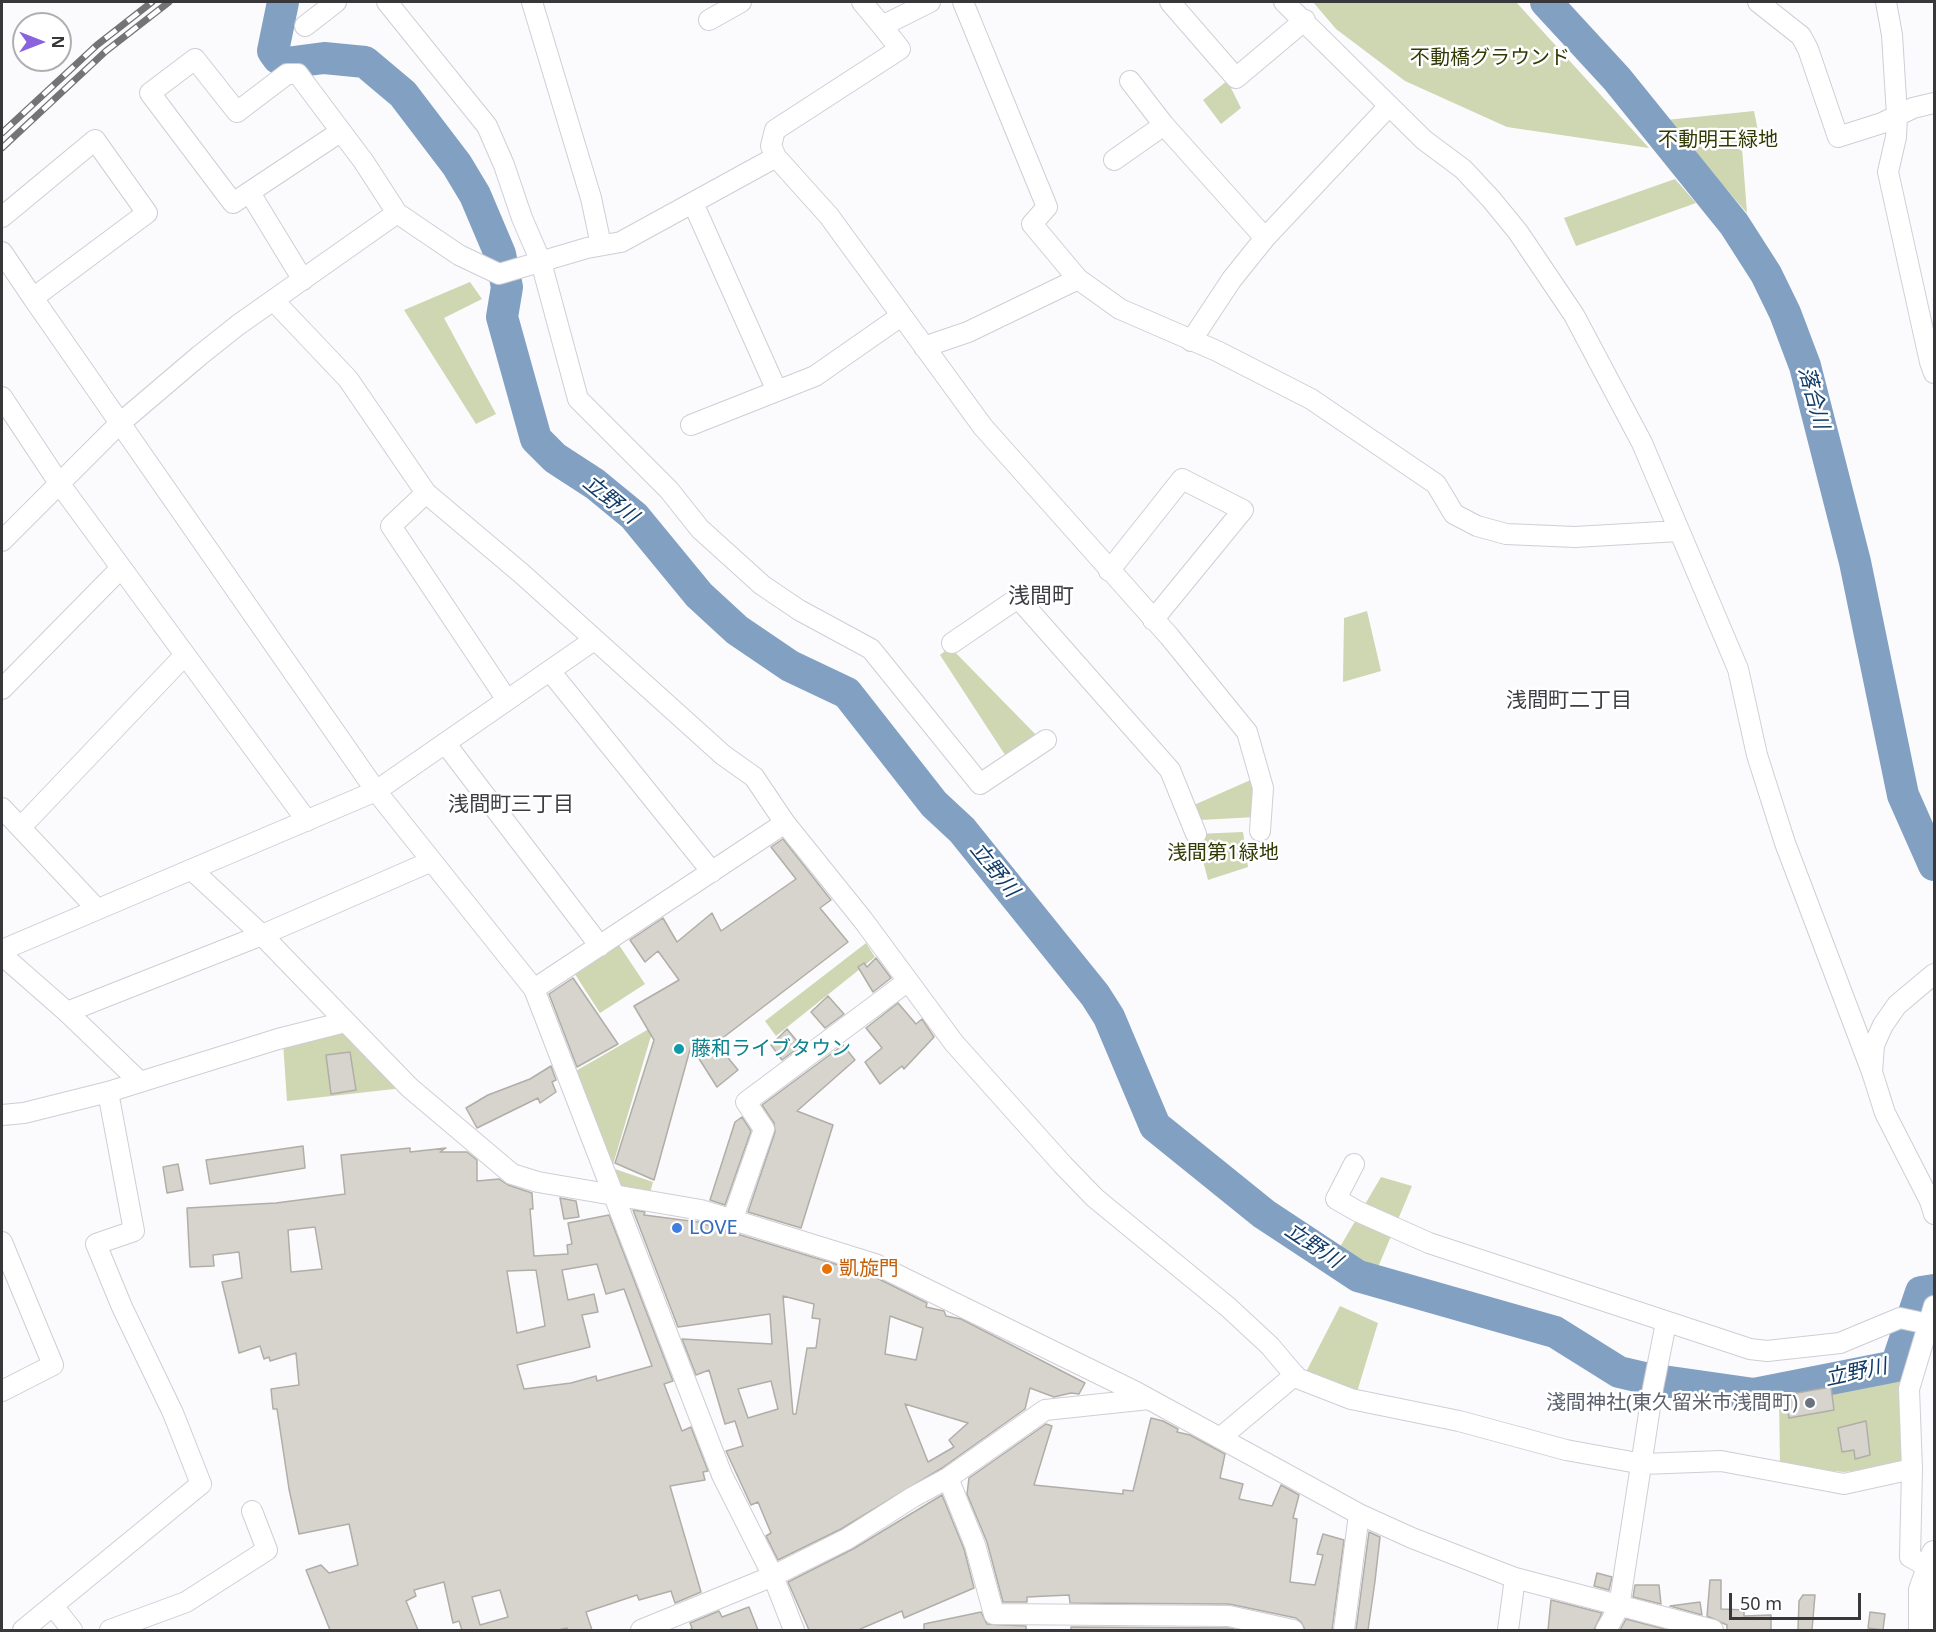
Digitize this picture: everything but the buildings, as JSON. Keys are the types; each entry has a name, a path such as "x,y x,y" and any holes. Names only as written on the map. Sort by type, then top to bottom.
{"main road":[{"path":"1921,1630 1921,1590 1931,1560"}],"street":[{"path":"305,26 336,2"},
{"path":"387,2 487,126 504,165 522,218 534,265 578,399 669,490 700,529 762,585 799,610 871,649 980,784 1046,740"},
{"path":"532,2 591,198 601,245"},
{"path":"709,20 741,2"},
{"path":"862,2 900,49 775,130 771,146 776,157 829,216 990,436 1153,620 1247,732 1263,788 1260,831"},
{"path":"882,26 930,2"},
{"path":"963,2 1047,207 1032,224 1078,279 1120,309 1311,399 1431,480 1454,514 1476,526 1506,534 1575,537 1679,531"},
{"path":"1170,2 1236,78 1305,20"},
{"path":"1284,2 1305,20 1424,140 1463,169 1518,232 1574,315 1590,344 1642,442 1738,669 1757,754 1785,843 1872,1072 1885,1113 1935,1215"},
{"path":"1758,2 1801,36 1808,49 1838,137 1935,103"},
{"path":"1886,2 1892,35 1897,115 1896,137 1888,172 1931,343 1935,374"},
{"path":"340,132 233,203 150,93 195,59 237,112 287,74 298,74 364,162 397,213 459,255 499,274 601,245 621,242 776,157"},
{"path":"1130,81 1164,125 1265,238"},
{"path":"1191,341 1232,279 1265,238 1389,106"},
{"path":"1114,160 1164,125"},
{"path":"2,217 95,140 147,213 33,298"},
{"path":"250,193 303,280"},
{"path":"693,203 777,391"},
{"path":"2,541 119,424 238,325 397,213"},
{"path":"2,252 119,424 376,791 534,989 722,1475 773,1576 794,1630"},
{"path":"924,347 968,332 1078,279"},
{"path":"274,301 348,379 426,493 521,573 723,755 754,777 785,823 954,1043 1095,1198 1228,1307 1270,1347 1295,1375 1320,1389 1351,1399 1459,1421 1566,1450 1643,1464 1721,1461 1844,1484 1912,1469"},
{"path":"691,425 815,376 901,316"},
{"path":"2,397 59,483 307,821"},
{"path":"1109,571 1182,479 1243,510 1153,620"},
{"path":"426,493 391,526 507,700"},
{"path":"2,689 121,568"},
{"path":"952,643 1018,598 1170,770 1196,834"},
{"path":"2,950 96,908 192,870 376,791 594,640"},
{"path":"21,827 184,656"},
{"path":"550,671 712,872"},
{"path":"445,743 600,946"},
{"path":"2,808 96,908"},
{"path":"534,989 785,823"},
{"path":"67,1011 262,935 432,861"},
{"path":"192,870 262,935 410,1088 512,1173 538,1182 691,1208 733,1218 875,1264 1149,1400 1359,1514 1515,1578 1713,1630"},
{"path":"2,955 67,1011 140,1082"},
{"path":"1872,1072 1874,1045 1883,1025 1897,1005 1935,974"},
{"path":"733,1218 764,1129 746,1102 908,981"},
{"path":"2,1115 24,1113 108,1092 278,1039 345,1022"},
{"path":"23,1630 201,1484 172,1413 96,1244 135,1231 108,1092"},
{"path":"1354,1164 1336,1198 1357,1211 1428,1243 1530,1274 1556,1287 1666,1323 1767,1352 1840,1343 1923,1315 1909,1389 1912,1469 1910,1557 1931,1560"},
{"path":"2,1242 53,1365 2,1391"},
{"path":"1606,1630 1619,1606 1643,1464 1653,1388 1666,1323"},
{"path":"1220,1438 1295,1375"},
{"path":"640,1630 773,1576 847,1539 913,1497 948,1478 1045,1410 1149,1400"},
{"path":"948,1478 975,1545 994,1614 1229,1616 1293,1630"},
{"path":"110,1630 186,1602 267,1550 252,1511"},
{"path":"1344,1630 1359,1514"},
{"path":"1508,1630 1515,1578"},
{"path":"53,1606 72,1630"}],"green space":[{"name":"不動橋グラウンド","path":"1313,2 1516,2 1649,148 1507,127 1405,81 1336,29"},
{"path":"1232,77 1237,82 1231,88 1241,108 1221,124 1203,100"},
{"name":"不動明王緑地","path":"1754,111 1761,146 1742,148 1747,213 1666,120"},
{"path":"1675,179 1696,203 1576,246 1564,218"},
{"path":"470,282 482,299 444,318 496,414 476,424 404,310"},
{"path":"1367,611 1381,671 1343,682 1344,618"},
{"path":"950,647 1041,740 1009,761 940,655"},
{"path":"1255,778 1256,817 1200,820 1194,805"},
{"name":"浅間第1緑地","path":"1243,832 1248,867 1208,880 1196,834"},
{"path":"615,939 645,984 600,1013 571,968"},
{"path":"866,943 875,957 776,1036 765,1021"},
{"path":"654,1026 612,1168 653,1182 649,1197 723,1218 718,1238 699,1236 698,1212 613,1196 567,1076"},
{"path":"343,1028 403,1088 287,1101 283,1042"},
{"path":"1381,1177 1412,1186 1376,1272 1337,1252"},
{"path":"1340,1306 1378,1323 1357,1392 1304,1376"},
{"path":"1907,1369 1904,1458 1897,1466 1844,1472 1780,1466 1779,1397"}],"waterway":[{"name":"立野川","path":"283,2 273,51 278,58 286,63 324,58 365,62 403,94 457,165 475,195 500,254 507,287 502,317 536,439 555,458 595,484 634,516 699,595 737,630 790,666 847,693 934,804 962,830 1095,995 1109,1017 1155,1126 1264,1214 1358,1276 1555,1332 1619,1372 1649,1379 1754,1394 1896,1366 1921,1292 1934,1290"},
{"name":"落合川","path":"1546,2 1617,79 1734,224 1766,274 1785,313 1805,366 1855,562 1903,795 1934,865"}],"railway":[{"path":"2,133 97,45 152,2"},
{"path":"2,148 106,51 169,2"}],"place":[{"name":"藤和ライブタウン","path":"679,1049"},
{"name":"LOVE","path":"677,1228"},
{"name":"凱旋門","path":"827,1269"},
{"name":"淺間神社(東久留米市浅間町)","path":"1810,1403"}],"district":[{"name":"浅間町","path":"1041,597"},
{"name":"浅間町二丁目","path":"1569,701"},
{"name":"浅間町三丁目","path":"511,805"}]}
